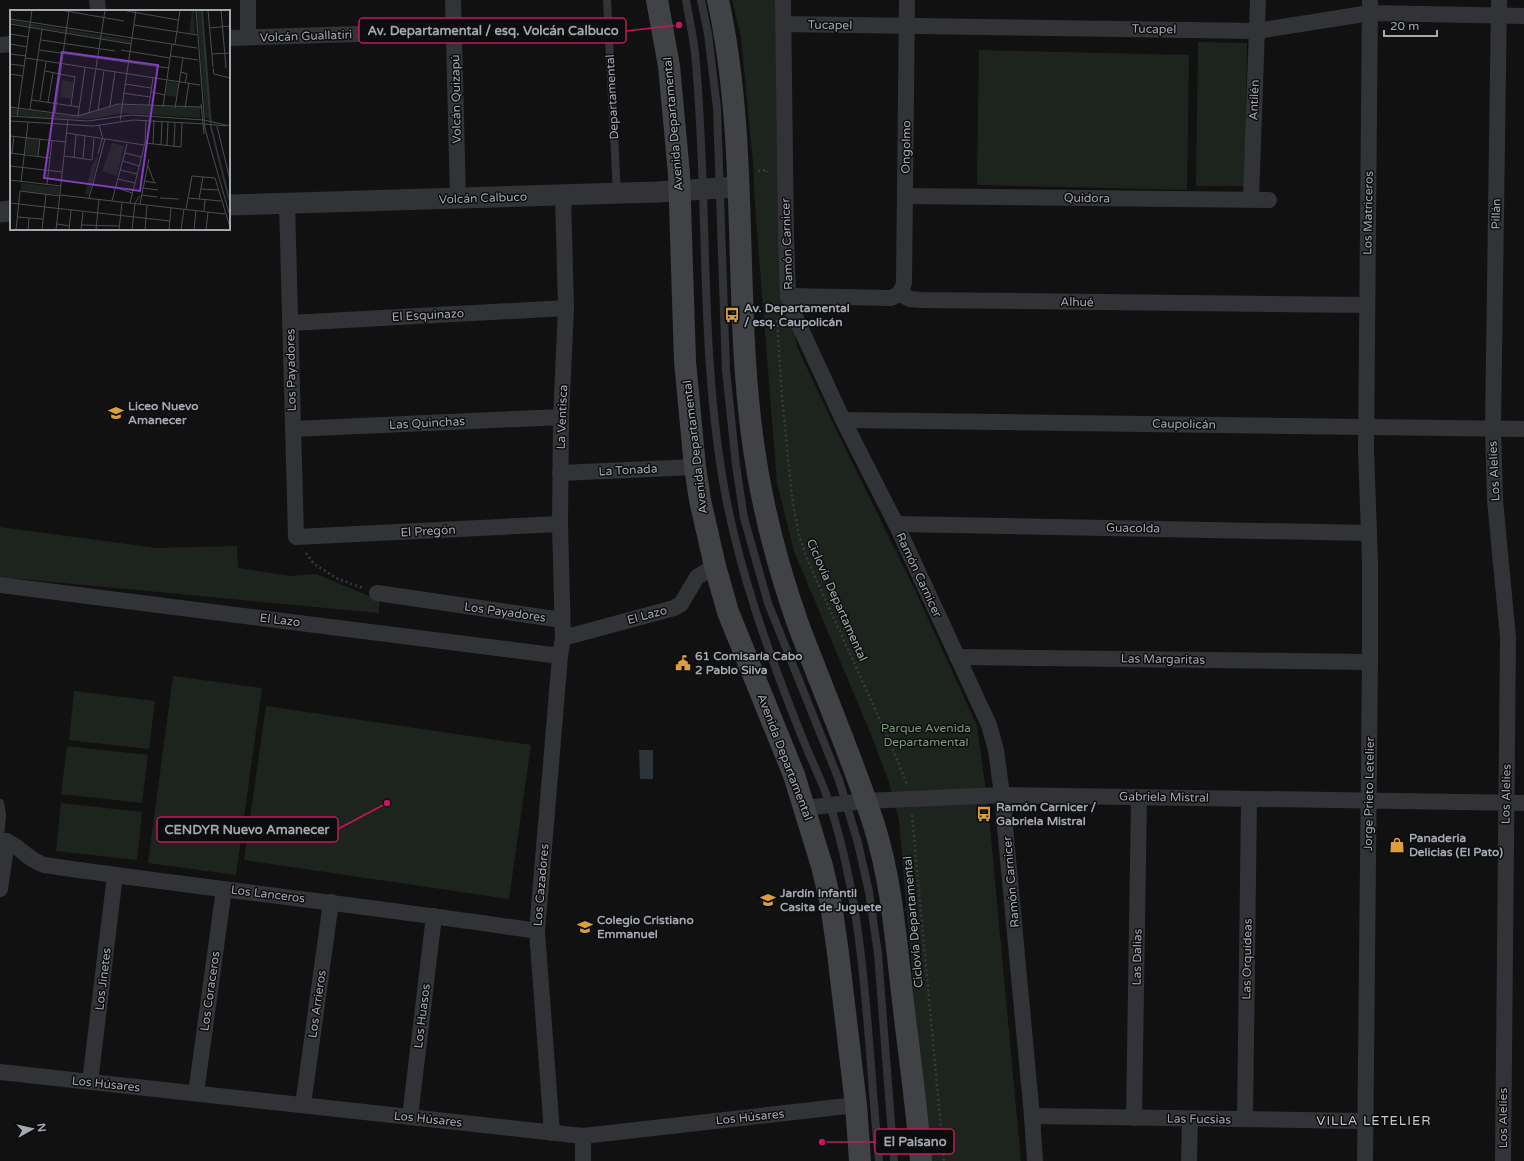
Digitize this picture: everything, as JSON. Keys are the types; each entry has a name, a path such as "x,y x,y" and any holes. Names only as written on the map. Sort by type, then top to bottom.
{"main road":[{"name":"Avenida Departamental","path":"657,0 670,66 679,174 685,361 695,467 705,527 714,566 728,612 782,742 805,808 822,866 831,904 838,953 856,1105 860,1161"},
{"path":"718,0 724,28 734,105 724,184 751,427 763,500 783,577 798,622 850,755 856,802 874,828 887,877 894,919 921,1161"}],"street":[{"path":"97,0 98,10"},
{"path":"248,0 248,37"},
{"name":"Volcán Quizapú","path":"453,0 458,198"},
{"name":"Ramón Carnicer","path":"783,0 788,296 794,314 843,420 896,524 989,725 996,750 1002,795 1035,1161"},
{"name":"Ongolmo","path":"900,294 904,283 907,0"},
{"name":"Antilén","path":"1251,199 1258,0"},
{"name":"Tucapel","path":"783,24 1257,30 1370,7 1499,8 1524,16"},
{"name":"Los Matriceros","path":"1366,426 1370,7"},
{"name":"Pillán","path":"1493,428 1499,8"},
{"name":"Volcán Guallatiri","path":"230,38 454,31"},
{"name":"Volcán Calbuco","path":"230,205 617,194 679,191 724,184"},
{"name":"La Ventisca","path":"563,195 566,308 560,473 563,638"},
{"name":"Quidora","path":"905,196 1269,200"},
{"name":"Los Payadores","path":"287,203 296,537"},
{"path":"0,212 10,211"},
{"name":"Alhué","path":"788,296 891,298 900,294 910,299 921,300 1368,305"},
{"name":"El Esquinazo","path":"290,323 566,308"},
{"name":"Las Quinchas","path":"293,429 561,417"},
{"name":"Caupolicán","path":"843,420 1524,429"},
{"name":"Jorge Prieto Letelier","path":"1365,1161 1370,662 1366,426"},
{"name":"Los Alelíes","path":"1493,428 1496,500 1508,638 1503,1161"},
{"name":"La Tonada","path":"560,473 695,467"},
{"name":"El Pregón","path":"296,537 560,524"},
{"name":"Guacolda","path":"896,524 1369,533"},
{"name":"El Lazo","path":"563,638 674,608 682,604 697,577 714,566"},
{"name":"El Lazo","path":"0,585 560,656"},
{"name":"Los Payadores","path":"377,593 562,620"},
{"name":"Los Cazadores","path":"552,1133 537,932 560,656 563,638"},
{"name":"Las Margaritas","path":"957,657 1370,662"},
{"name":"Gabriela Mistral","path":"805,808 856,802 913,798 1002,795 1524,804"},
{"name":"Las Dalias","path":"1134,1118 1139,797"},
{"name":"Las Orquídeas","path":"1245,1119 1249,799"},
{"path":"0,889 2,840"},
{"name":"Los Lanceros","path":"2,840 16,845 34,862 44,864 115,875 434,916 537,932"},
{"name":"Los Jinetes","path":"90,1082 115,875"},
{"name":"Los Coraceros","path":"196,1093 224,889"},
{"name":"Los Arrieros","path":"302,1105 330,902"},
{"name":"Los Huasos","path":"410,1117 434,916"},
{"name":"Los Húsares","path":"0,1072 583,1136 856,1105"},
{"name":"Las Fucsias","path":"1032,1116 1365,1121"},
{"path":"1189,1161 1190,1118"},
{"path":"583,1136 583,1161"}],"lane":[{"name":"Departamental","path":"608,0 617,194"},
{"path":"686,0 694,52 724,184"},
{"path":"701,0 708,34 724,184 709,354 716,434 723,482 739,557 758,617 803,740 830,805 849,877 860,945 879,1161"},
{"path":"0,802 2,814 2,840"},
{"path":"856,802 855,833 869,892 878,954 894,1161"}],"path":[{"path":"724,184 767,170 768,178"},
{"name":"Ciclovía Departamental","path":"777,319 782,397 792,498 799,535 808,561 889,740 913,798 912,819 944,1161"},
{"path":"296,537 314,564 338,580 377,593"}],"green space":[{"name":"Parque Avenida Departamental","path":"732,0 782,0 779,241 797,347 915,590 977,726 988,806 1021,1161 928,1161 899,820 889,782 874,742 794,551 777,483 755,206 753,163 741,37"},
{"path":"1198,42 1247,43 1245,186 1196,186"},
{"path":"979,50 1189,55 1187,190 977,185"},
{"path":"0,527 157,548 237,546 238,568 291,576 316,574 379,600 379,613 0,577"},
{"path":"173,676 262,688 236,875 148,863"},
{"path":"74,691 155,701 149,749 69,740"},
{"path":"266,706 531,745 509,899 244,860"},
{"path":"67,746 148,755 142,803 61,794"},
{"path":"61,803 142,812 137,860 56,851"}],"shaded area":[{"path":"639,750 653,750 653,779 640,779"}],"place":[{"name":"Av. Departamental / esq. Volcán Calbuco","path":"679,25"},
{"name":"Av. Departamental / esq. Caupolicán","path":"732,315"},
{"name":"Liceo Nuevo Amanecer","path":"116,413"},
{"name":"61 Comisaría Cabo 2 Pablo Silva","path":"683,663"},
{"name":"CENDYR Nuevo Amanecer","path":"387,803"},
{"name":"Ramón Carnicer / Gabriela Mistral","path":"984,814"},
{"name":"Panaderia Delicias (El Pato)","path":"1397,845"},
{"name":"Jardín Infantil Casita de Juguete","path":"768,900"},
{"name":"Colegio Cristiano Emmanuel","path":"585,927"},
{"name":"El Paisano","path":"822,1142"}],"district":[{"name":"VILLA LETELIER","path":"1374,1121"}]}
